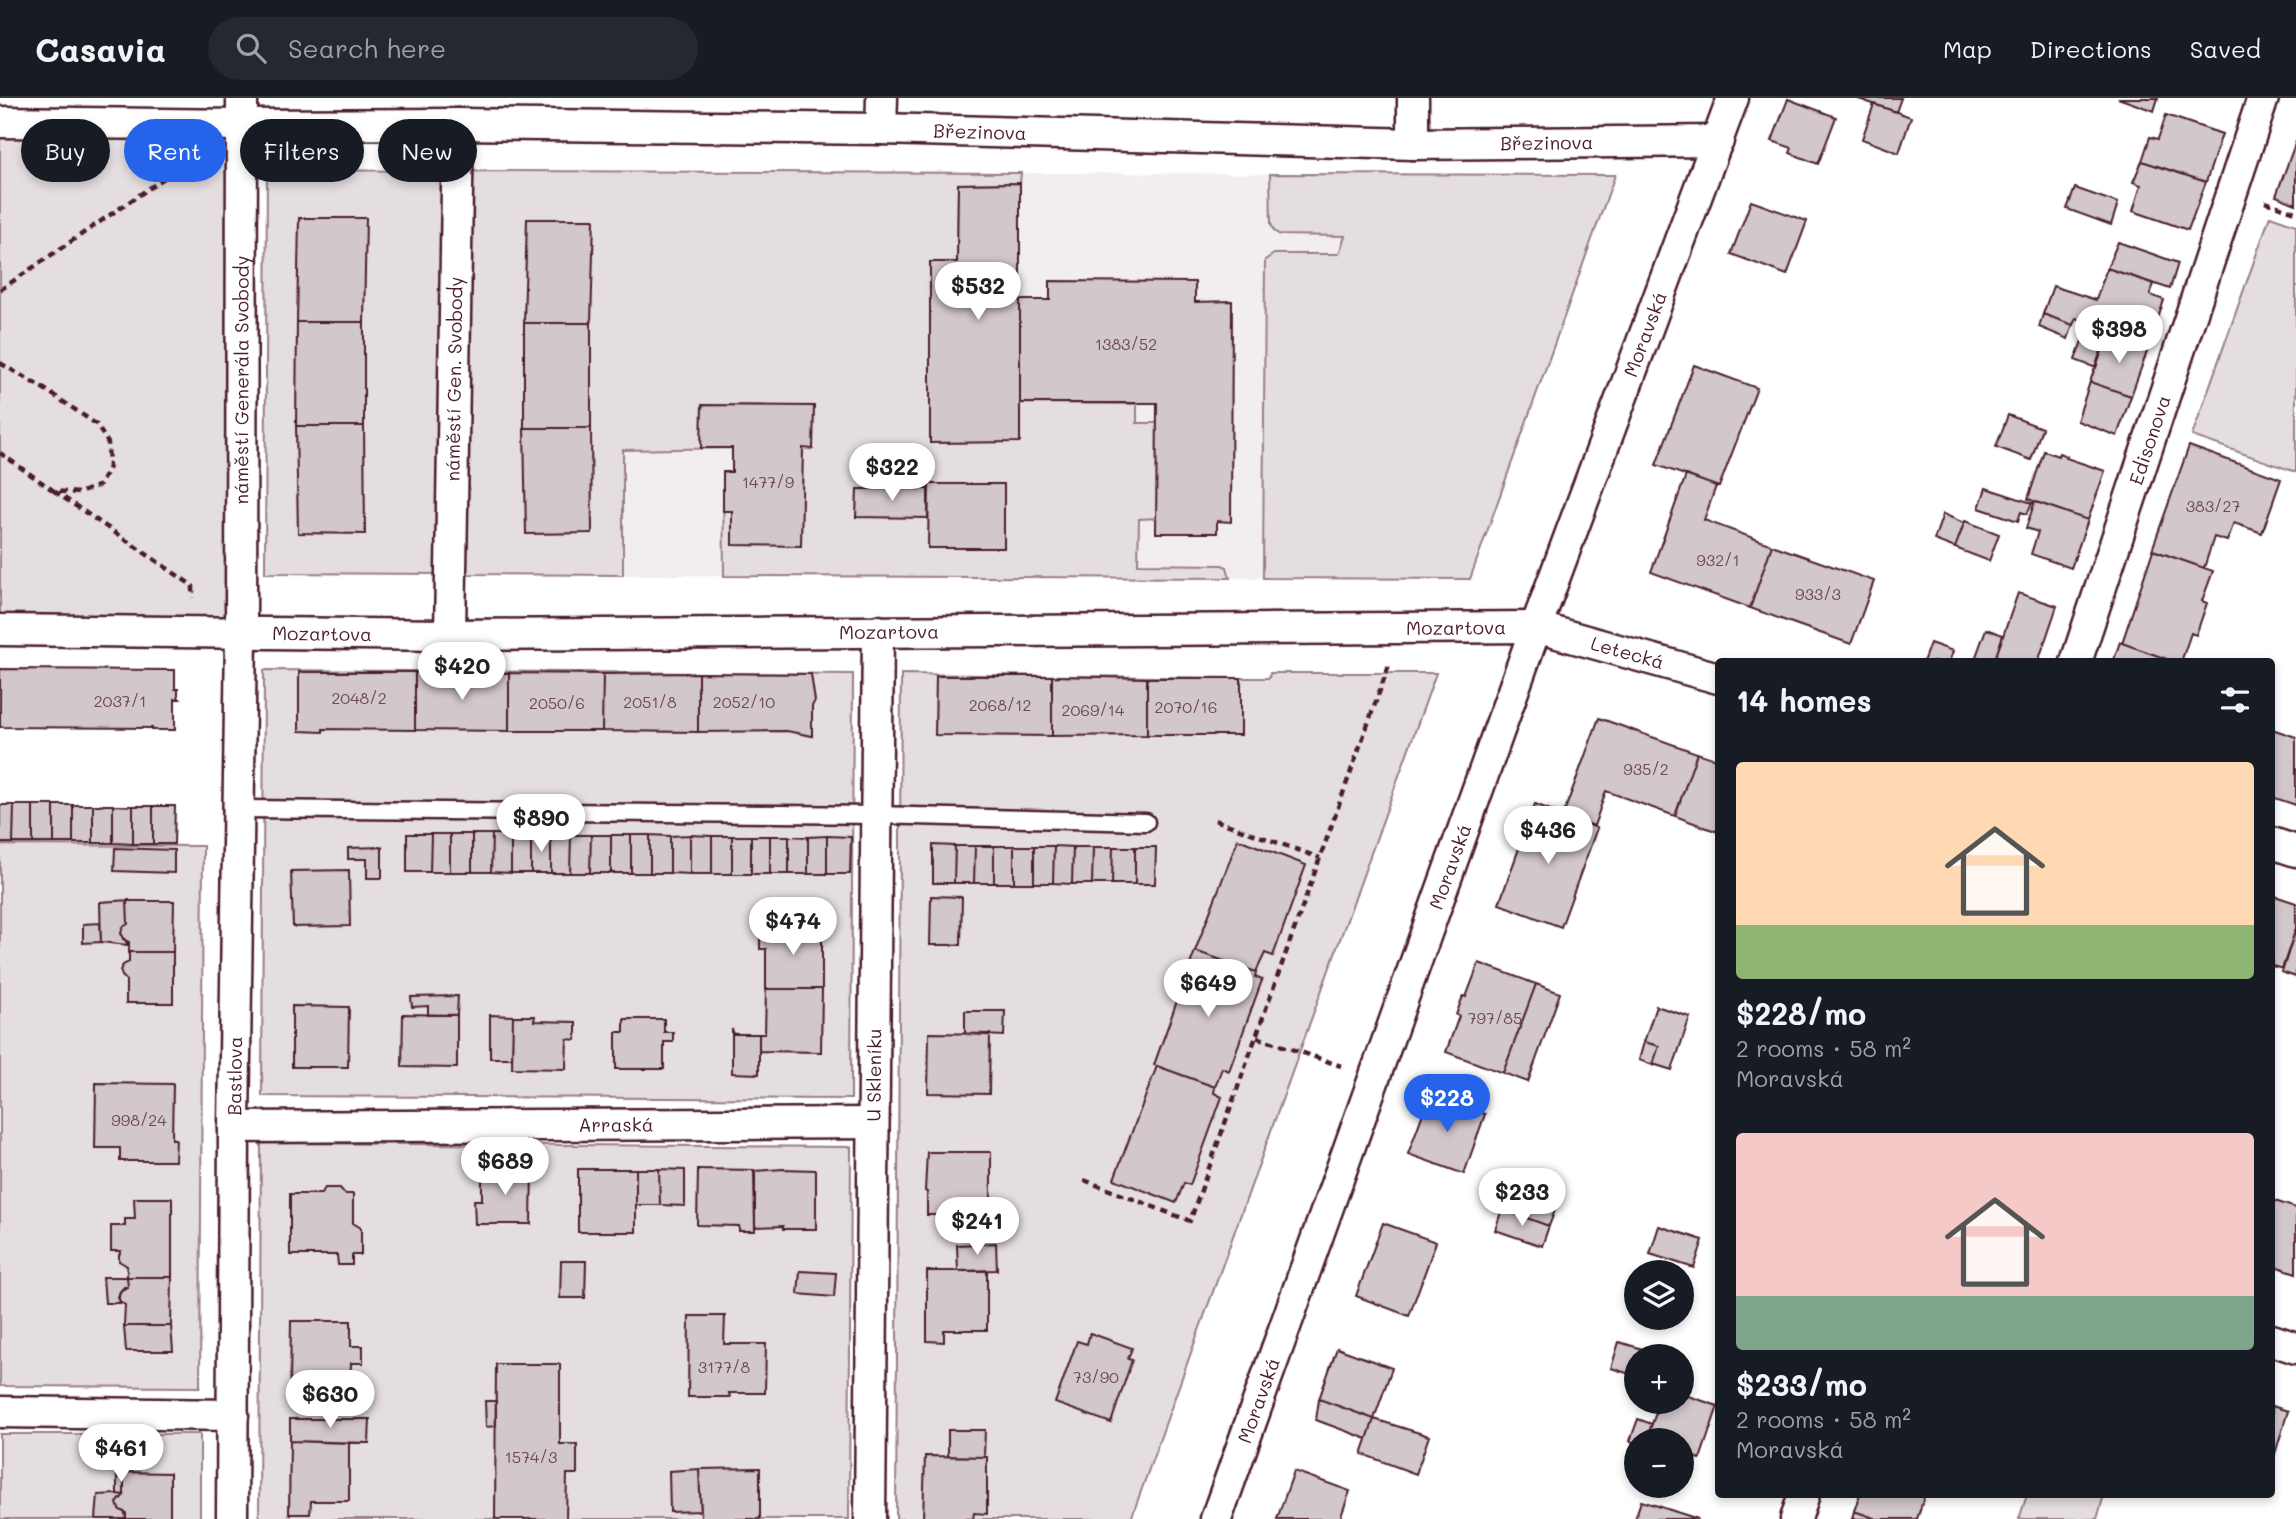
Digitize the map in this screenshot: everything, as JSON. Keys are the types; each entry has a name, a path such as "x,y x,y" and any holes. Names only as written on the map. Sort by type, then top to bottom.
{"street":[{"path":"881,98 881,129"},
{"path":"1413,98 1413,144"},
{"name":"Moravská","path":"1216,1519 1536,627 1733,98"},
{"name":"Edisonova","path":"2077,658 2263,98"},
{"path":"0,122 242,112"},
{"name":"Březinova","path":"242,112 378,120"},
{"name":"náměstí Generála Svobody","path":"241,634 242,112"},
{"name":"Březinova","path":"477,124 881,129 1413,144 1718,141"},
{"name":"náměstí Gen. Svobody","path":"450,635 457,182"},
{"name":"Mozartova","path":"241,634 450,635 1536,627"},
{"name":"Letecká","path":"1536,627 1715,677"},
{"path":"0,630 241,634"},
{"name":"U Skleníku","path":"870,1519 878,631"},
{"name":"Bastlova","path":"232,1519 241,634"},
{"path":"2275,844 2296,851"},
{"name":"Arraská","path":"234,1127 873,1123"},
{"path":"2275,1341 2296,1348"},
{"path":"0,1412 233,1415"},
{"path":"1796,1519 1803,1498"}],"lane":[{"path":"238,809 876,815 1146,822"}],"path":[{"path":"0,290 159,182"},
{"path":"2261,200 2296,212"},
{"path":"0,363 96,424 108,443 109,467 100,485 79,493 54,491"},
{"path":"0,452 193,586 192,633"},
{"path":"1084,1180 1190,1221 1402,628"},
{"path":"1214,820 1320,858"},
{"path":"1256,1037 1375,1078"}],"shaded area":[{"path":"0,122 21,122 21,182 110,182 110,123 124,124 124,182 226,182 226,125 240,125 241,634 0,630"},
{"path":"364,171 378,171 378,182 447,182 442,574 265,573 267,182 364,182"},
{"path":"477,171 1021,173 1020,183 958,184 957,262 930,263 930,442 1020,442 1020,403 1137,404 1137,423 1157,423 1157,518 1139,519 1138,564 1222,565 1227,567 1230,578 724,576 723,472 732,472 732,448 623,450 623,575 463,574 467,182 477,182"},
{"path":"625,172 1615,175 1470,579 623,575"},
{"path":"1270,174 1615,175 1470,579 1263,578 1265,260 1274,254 1339,254 1345,236 1280,235 1274,231 1271,224"},
{"path":"2270,216 2296,225 2296,472 2192,436"},
{"path":"264,670 853,674 851,1099 262,1096"},
{"path":"1270,673 1436,673 1131,1519 896,1519 901,674 1269,678"},
{"path":"0,845 203,846 200,1387 0,1386"},
{"path":"261,1143 851,1147 849,1519 259,1519"},
{"path":"0,1434 200,1434 200,1519 0,1519"},
{"path":"2026,1498 2103,1498 2097,1519 2019,1519"}],"building":[{"path":"1856,98 1901,98 1896,112"},
{"path":"2118,98 2158,98 2154,111"},
{"path":"1788,99 1836,117 1818,164 1790,153 1792,148 1772,141"},
{"path":"1874,104 1911,117 1899,153 1862,139"},
{"path":"2166,115 2222,134 2206,182 2142,161 2150,137 2158,139"},
{"path":"2296,141 2296,204 2276,196"},
{"path":"2142,161 2206,182 2188,230 2133,211 2141,185 2133,182"},
{"path":"1020,183 1020,442 930,443 930,262 957,262 958,184"},
{"path":"2075,188 2118,203 2111,225 2067,209"},
{"path":"1751,201 1807,221 1787,275 1731,254"},
{"path":"299,218 366,218 364,322 297,322"},
{"path":"527,219 594,219 591,323 524,323"},
{"path":"2118,242 2178,263 2170,289 2107,268"},
{"path":"2107,268 2154,284 2150,295 2164,300 2148,349 2088,330 2090,324 2076,318 2073,325 2043,314 2053,286 2096,300"},
{"path":"1050,281 1195,282 1195,302 1232,301 1231,522 1217,521 1217,533 1156,533 1157,403 1020,403 1020,300 1050,300"},
{"path":"2043,314 2073,325 2068,339 2039,327"},
{"path":"297,322 364,322 364,426 296,426"},
{"path":"524,323 591,323 591,428 524,428"},
{"path":"2086,330 2107,336 2096,368 2075,360"},
{"path":"2107,334 2148,349 2131,396 2090,382"},
{"path":"1694,365 1757,388 1719,487 1656,465"},
{"path":"2090,382 2131,396 2117,436 2077,421"},
{"path":"702,405 814,406 813,449 803,448 801,546 732,545 732,511 723,511 723,472 732,472 732,448 701,448"},
{"path":"2008,415 2042,428 2031,460 1996,447"},
{"path":"296,426 364,426 365,534 298,533"},
{"path":"524,428 591,428 592,533 526,534"},
{"path":"2189,446 2281,479 2262,533 2234,523 2227,541 2214,537 2204,568 2152,550"},
{"path":"2044,451 2058,456 2059,453 2067,456 2066,458 2105,471 2088,520 2028,499"},
{"path":"1686,475 1716,486 1704,520 1772,545 1750,608 1651,572"},
{"path":"929,484 1004,484 1004,548 928,548"},
{"path":"1986,488 2032,503 2027,514 2021,512 2018,521 1979,508"},
{"path":"857,489 928,489 928,518 856,517"},
{"path":"2033,501 2088,520 2071,568 2031,554 2038,532 2026,528"},
{"path":"1943,514 1964,523 1955,548 1934,540"},
{"path":"1965,521 1999,534 1989,561 1955,548"},
{"path":"1772,545 1874,581 1851,644 1750,608"},
{"path":"2153,550 2213,571 2202,601 2207,603 2196,635 2191,633 2182,658 2164,658 2122,643"},
{"path":"2018,593 2057,606 2039,658 1995,658"},
{"path":"1986,629 2003,635 1995,658 1975,658"},
{"path":"2120,642 2164,658 2114,658"},
{"path":"1930,643 1953,651 1950,658 1924,658"},
{"path":"0,669 175,670 175,689 178,689 180,699 175,699 175,730 0,727"},
{"path":"299,672 415,672 415,730 299,731"},
{"path":"415,672 509,673 509,731 415,730"},
{"path":"509,673 603,674 602,731 509,731"},
{"path":"698,673 698,732 602,731 603,674"},
{"path":"698,673 811,674 815,701 812,706 812,736 787,731 698,732"},
{"path":"936,676 1052,676 1052,736 935,735"},
{"path":"1052,676 1147,678 1147,735 1052,736"},
{"path":"1147,678 1241,678 1241,735 1147,735"},
{"path":"1599,718 1697,753 1675,816 1606,791 1594,826 1563,815"},
{"path":"2275,730 2296,737 2296,805 2275,798"},
{"path":"1697,753 1715,759 1715,831 1675,816"},
{"path":"1535,804 1597,828 1561,927 1499,904"},
{"path":"0,805 14,805 13,843 0,843"},
{"path":"14,805 33,805 33,843 13,843"},
{"path":"33,805 54,805 54,843 33,843"},
{"path":"54,805 73,805 73,843 54,843"},
{"path":"73,805 93,805 93,843 73,843"},
{"path":"93,805 113,805 113,843 93,843"},
{"path":"113,805 133,806 133,844 113,843"},
{"path":"133,806 153,806 153,844 133,844"},
{"path":"153,806 175,806 174,844 153,844"},
{"path":"407,834 431,834 430,872 407,872"},
{"path":"431,834 450,834 450,872 430,872"},
{"path":"450,834 472,834 472,872 450,872"},
{"path":"472,834 492,834 491,872 472,872"},
{"path":"492,834 511,834 511,873 491,872"},
{"path":"511,834 531,834 531,873 511,873"},
{"path":"531,834 551,835 551,873 531,873"},
{"path":"551,835 571,835 570,873 551,873"},
{"path":"571,835 591,835 590,873 570,873"},
{"path":"591,835 611,835 611,873 590,873"},
{"path":"611,835 631,835 631,873 611,873"},
{"path":"631,835 650,835 650,873 631,873"},
{"path":"650,835 670,836 670,873 650,873"},
{"path":"690,835 712,836 712,874 690,874"},
{"path":"690,835 690,874 670,873 670,836"},
{"path":"712,836 732,836 732,874 712,874"},
{"path":"732,836 751,836 751,874 732,874"},
{"path":"751,836 770,836 770,874 751,874"},
{"path":"770,836 789,836 789,874 770,874"},
{"path":"789,836 808,837 808,874 789,874"},
{"path":"827,836 851,837 850,874 827,874"},
{"path":"827,836 827,874 808,874 808,837"},
{"path":"1238,839 1306,865 1273,956 1265,953 1256,972 1195,951"},
{"path":"933,845 955,846 954,883 933,883"},
{"path":"955,846 975,846 974,883 954,883"},
{"path":"975,846 994,846 994,883 974,883"},
{"path":"994,846 1014,846 1014,883 994,883"},
{"path":"1014,846 1034,846 1034,883 1014,883"},
{"path":"1034,846 1054,846 1053,883 1034,883"},
{"path":"1054,846 1073,847 1072,884 1053,883"},
{"path":"382,847 382,878 367,878 367,859 348,859 348,848"},
{"path":"1073,847 1093,847 1092,884 1072,884"},
{"path":"1093,847 1113,847 1112,884 1092,884"},
{"path":"1113,847 1135,847 1135,884 1112,884"},
{"path":"1135,847 1156,847 1155,884 1135,884"},
{"path":"115,848 174,850 174,873 114,871"},
{"path":"349,870 350,926 293,927 291,871"},
{"path":"931,896 962,897 961,945 930,945"},
{"path":"2275,896 2296,903 2296,928 2283,969 2275,967"},
{"path":"130,900 127,901 128,924 123,927 121,933 128,945 101,942 100,902"},
{"path":"127,901 174,901 173,952 129,952 129,942 123,939 121,933 123,927 128,924"},
{"path":"100,923 101,942 83,943 83,924"},
{"path":"760,926 822,927 822,989 766,989 766,949 760,949"},
{"path":"2296,928 2296,977 2281,972"},
{"path":"1195,951 1256,972 1255,977 1262,980 1229,1071 1222,1068 1215,1087 1154,1065"},
{"path":"129,952 173,952 173,1003 126,1003 126,980 120,970 129,962"},
{"path":"1479,963 1536,984 1503,1073 1446,1052 1463,996 1466,997"},
{"path":"1536,984 1560,993 1528,1082 1503,1073"},
{"path":"766,989 822,989 821,1052 759,1051 759,1034 765,1034"},
{"path":"458,996 457,1015 428,1015 428,1006 412,1007 411,997"},
{"path":"292,1006 349,1007 348,1067 292,1067"},
{"path":"1656,1006 1690,1017 1672,1070 1653,1064 1659,1046 1644,1042"},
{"path":"965,1011 1005,1011 1004,1036 965,1034"},
{"path":"403,1014 457,1015 457,1068 402,1067"},
{"path":"490,1015 513,1016 512,1058 490,1058"},
{"path":"513,1016 535,1016 534,1021 576,1022 576,1040 567,1039 566,1069 512,1068"},
{"path":"624,1019 664,1019 664,1032 673,1032 673,1042 664,1042 664,1069 616,1069 616,1032 624,1032"},
{"path":"732,1029 734,1034 759,1034 759,1074 732,1073"},
{"path":"929,1033 990,1034 989,1094 928,1093"},
{"path":"1644,1042 1659,1046 1653,1064 1655,1066 1639,1060"},
{"path":"1157,1066 1215,1087 1214,1093 1222,1097 1190,1185 1184,1183 1176,1203 1114,1179"},
{"path":"96,1083 173,1084 172,1139 176,1139 175,1161 120,1161 120,1148 95,1148"},
{"path":"1430,1094 1485,1114 1464,1174 1408,1154"},
{"path":"927,1152 991,1152 991,1215 927,1215"},
{"path":"482,1169 532,1169 531,1224 475,1224 474,1200 482,1200"},
{"path":"578,1169 636,1169 636,1232 578,1232"},
{"path":"636,1169 659,1169 660,1205 636,1205"},
{"path":"659,1169 685,1170 685,1206 660,1205"},
{"path":"698,1169 754,1170 755,1231 739,1231 739,1226 697,1225"},
{"path":"816,1170 816,1229 755,1227 755,1171"},
{"path":"325,1188 340,1188 345,1194 353,1194 353,1223 361,1228 361,1255 352,1255 352,1265 338,1265 337,1255 290,1255 290,1194 321,1194"},
{"path":"1510,1189 1557,1205 1549,1226 1502,1209"},
{"path":"134,1198 172,1198 172,1277 127,1277 127,1266 119,1261 121,1251 111,1251 111,1226 125,1226 125,1219 135,1219"},
{"path":"2275,1201 2296,1208 2296,1273 2275,1266"},
{"path":"1502,1209 1549,1226 1542,1246 1495,1230"},
{"path":"1383,1223 1436,1242 1409,1316 1356,1296"},
{"path":"1659,1226 1703,1240 1694,1268 1694,1260 1669,1260 1650,1254"},
{"path":"996,1243 997,1270 958,1271 957,1245"},
{"path":"561,1261 586,1261 585,1298 560,1298"},
{"path":"800,1271 836,1273 834,1297 798,1294"},
{"path":"927,1271 987,1271 987,1330 944,1330 944,1342 927,1341"},
{"path":"103,1277 127,1277 128,1287 124,1287 119,1293 122,1303 105,1303"},
{"path":"127,1277 172,1277 171,1326 124,1326 125,1305 118,1297 121,1290 128,1287"},
{"path":"689,1316 725,1316 724,1344 766,1344 765,1393 729,1393 730,1397 688,1397"},
{"path":"291,1321 351,1321 351,1346 363,1346 363,1363 351,1363 350,1388 290,1387"},
{"path":"124,1326 171,1326 173,1351 126,1351"},
{"path":"1090,1333 1132,1348 1128,1359 1132,1360 1111,1423 1055,1403 1077,1341 1087,1344"},
{"path":"1619,1342 1626,1344 1624,1372 1611,1368"},
{"path":"1337,1348 1392,1368 1374,1419 1319,1399"},
{"path":"496,1364 560,1364 560,1444 577,1444 577,1474 567,1474 566,1519 495,1519"},
{"path":"1694,1398 1715,1405 1715,1415 1700,1459 1694,1457 1694,1428 1650,1428 1656,1414 1694,1414"},
{"path":"1319,1399 1374,1419 1367,1439 1316,1420"},
{"path":"485,1401 496,1401 496,1426 486,1427"},
{"path":"2275,1407 2288,1411 2275,1454"},
{"path":"290,1419 370,1419 369,1443 290,1441"},
{"path":"1374,1419 1429,1436 1416,1474 1362,1454"},
{"path":"1638,1419 1652,1424 1650,1428 1635,1428"},
{"path":"948,1430 985,1430 984,1457 948,1456"},
{"path":"290,1441 349,1443 349,1501 311,1501 310,1514 289,1514"},
{"path":"925,1456 987,1457 987,1514 974,1513 973,1519 923,1519"},
{"path":"760,1468 760,1519 701,1519 699,1469"},
{"path":"699,1469 701,1511 670,1512 669,1471"},
{"path":"1294,1471 1350,1491 1340,1519 1277,1519"},
{"path":"124,1472 170,1473 170,1519 126,1519 126,1513 119,1509 117,1503 124,1495"},
{"path":"124,1472 124,1495 117,1494 117,1474"},
{"path":"98,1495 124,1495 117,1503 126,1519 96,1519"},
{"path":"1859,1498 1924,1498 1917,1519 1877,1519 1854,1511"},
{"path":"1641,1501 1658,1506 1698,1519 1635,1519"},
{"path":"1854,1511 1877,1519 1852,1519"}]}
